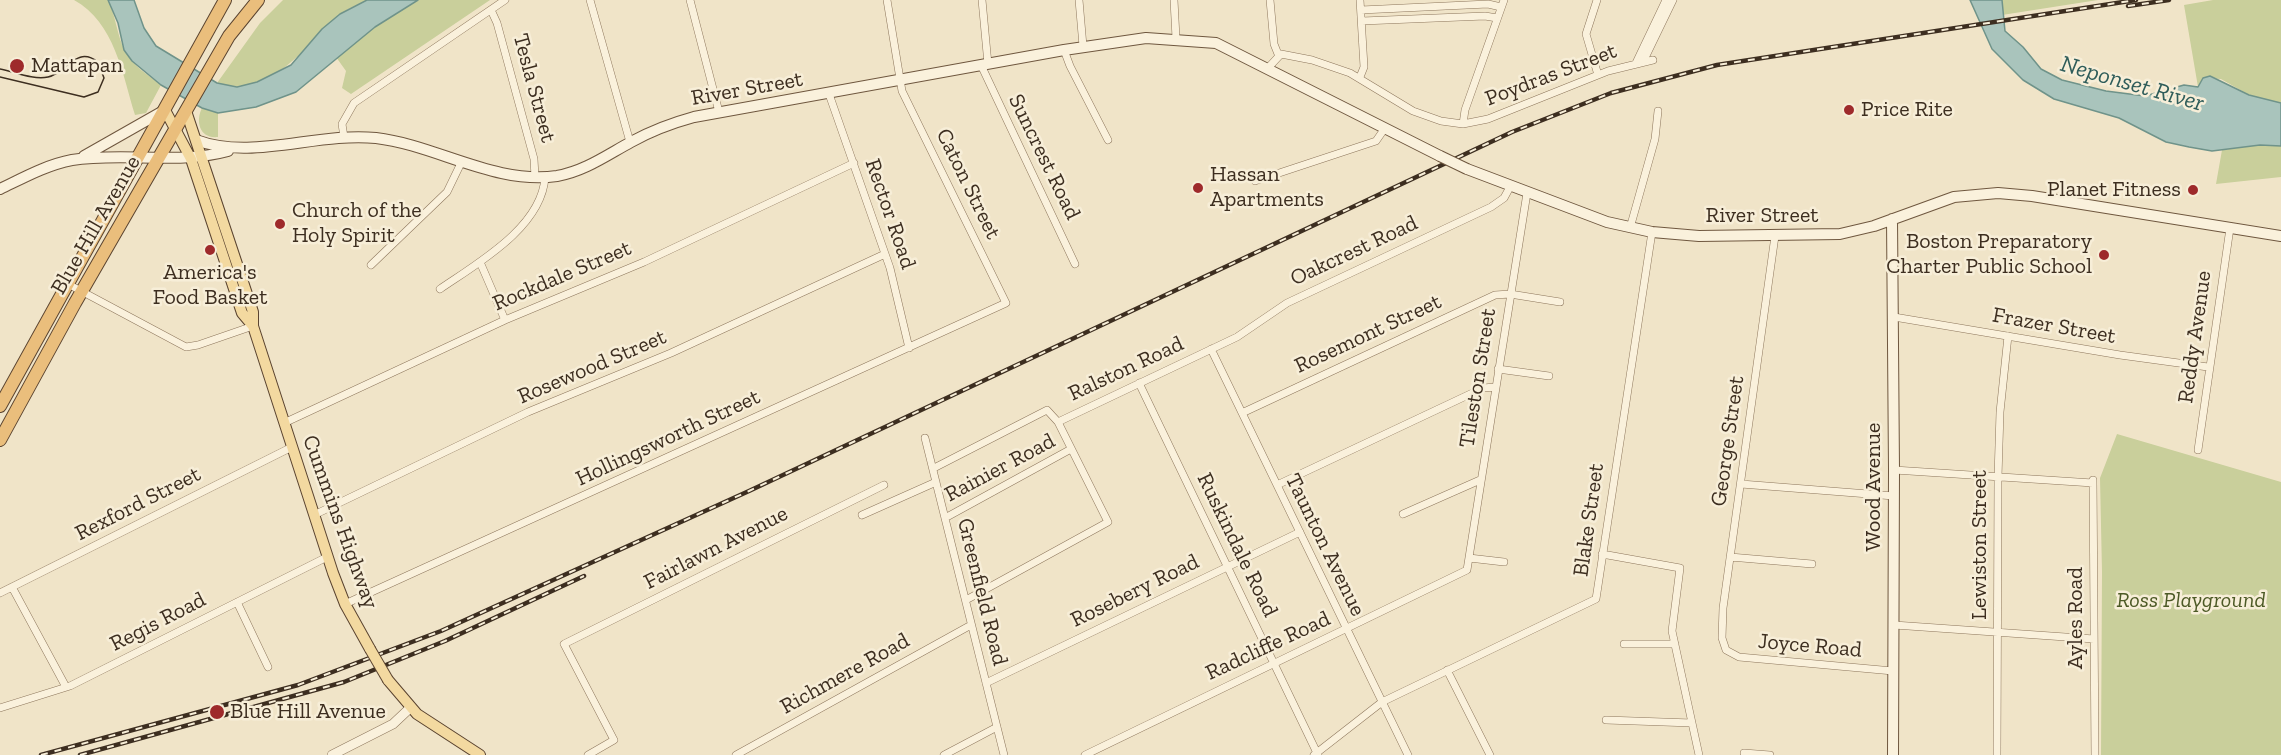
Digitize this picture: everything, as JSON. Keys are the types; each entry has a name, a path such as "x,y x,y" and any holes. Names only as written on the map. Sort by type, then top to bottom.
{"highway":[{"name":"Blue Hill Avenue","path":"0,406 225,0"},
{"name":"Blue Hill Avenue","path":"0,440 3,426 209,71 236,26 258,0"}],"main road":[{"name":"River Street","path":"73,160 195,156 240,148 344,138 394,142 503,172 540,177 586,168 630,142 671,124 719,112 829,94 1083,46 1132,39 1176,38 1222,45 1440,156 1510,187 1630,228 1652,232 1699,236 1840,234 1892,219 1943,200 1998,193 2032,196 2281,236"},
{"name":"River Street","path":"0,189 40,170 73,160 104,146 168,106"},
{"name":"Cummins Highway","path":"168,106 176,129 195,156 242,313 253,326 327,556 345,604 388,680 410,708 480,755"},
{"name":"Cummins Highway","path":"186,111 196,140 195,156"},
{"name":"River Street","path":"196,140 216,147 240,148"},
{"name":"Wood Avenue","path":"1892,219 1894,317 1893,755"},
{"name":"Blue Hill Avenue","path":"0,395 21,368"}],"street":[{"path":"344,138 342,124 354,103 505,0"},
{"path":"590,0 630,142"},
{"path":"690,0 719,112"},
{"name":"Caton Street","path":"887,0 899,80 904,95 1006,303"},
{"name":"Suncrest Road","path":"982,0 984,64 1075,264"},
{"path":"1079,0 1083,46"},
{"path":"1174,0 1176,38"},
{"path":"1270,0 1274,44 1278,54"},
{"path":"1360,0 1364,67 1360,77"},
{"path":"1596,0 1586,34 1598,75"},
{"path":"1640,63 1666,0"},
{"path":"1640,63 1674,0"},
{"path":"1278,54 1312,60 1360,77 1413,111 1442,121 1463,124 1465,110 1503,4 1361,10"},
{"name":"Tesla Street","path":"491,10 497,23 540,177"},
{"path":"1362,21 1485,16 1497,18"},
{"path":"1064,50 1108,140"},
{"path":"1268,68 1278,54"},
{"name":"Poydras Street","path":"1463,124 1488,119 1598,75 1653,60"},
{"name":"Rector Road","path":"829,94 885,254 909,348"},
{"path":"1630,228 1655,139 1658,111"},
{"path":"1255,182 1376,141 1386,128"},
{"path":"371,265 447,192 462,160"},
{"name":"Rockdale Street","path":"284,423 505,320 652,258 854,163"},
{"path":"440,289 480,262 528,221 543,192 540,177"},
{"name":"Oakcrest Road","path":"1211,350 1249,330 1287,303 1491,207 1504,198 1510,187"},
{"name":"Tileston Street","path":"1467,570 1527,193"},
{"name":"Reddy Avenue","path":"2198,450 2208,367 2230,228"},
{"name":"Blake Street","path":"1316,754 1382,702 1596,599 1652,232"},
{"name":"George Street","path":"1726,650 1722,638 1723,609 1775,236"},
{"name":"Rosewood Street","path":"314,515 528,412 671,353 885,254"},
{"path":"480,262 505,320"},
{"path":"68,284 186,347 253,326"},
{"path":"1510,294 1560,302"},
{"name":"Rosemont Street","path":"1242,413 1491,296 1510,294"},
{"name":"Hollingsworth Street","path":"345,604 1006,303"},
{"name":"Frazer Street","path":"1894,317 2208,367"},
{"name":"Lewiston Street","path":"1997,755 1998,477 2000,412 2008,336"},
{"name":"Ralston Road","path":"934,468 1042,410 1051,412 1058,422 1211,350"},
{"name":"Taunton Avenue","path":"1211,350 1408,755"},
{"path":"1498,369 1550,376"},
{"name":"Ruskindale Road","path":"1139,382 1316,754"},
{"path":"1277,485 1483,388 1495,387"},
{"path":"966,600 1107,522 1058,422"},
{"name":"Greenfield Road","path":"925,438 1004,755"},
{"name":"Rexford Street","path":"0,593 292,447"},
{"name":"Rainier Road","path":"945,518 1071,449"},
{"path":"1894,470 1998,477"},
{"name":"Ayles Road","path":"1998,477 2093,482 2095,755"},
{"path":"1403,513 1480,480"},
{"path":"862,515 936,482"},
{"path":"1740,484 1894,496"},
{"name":"Fairlawn Avenue","path":"588,755 614,740 564,645 884,485"},
{"name":"Rosebery Road","path":"986,683 1300,532"},
{"path":"1602,554 1680,568 1672,631 1699,755"},
{"name":"Regis Road","path":"0,708 66,687 327,556"},
{"path":"1730,557 1812,564"},
{"path":"1469,558 1504,562"},
{"name":"Radcliffe Road","path":"1084,755 1467,570"},
{"path":"12,587 66,687"},
{"path":"237,602 268,666"},
{"name":"Richmere Road","path":"736,755 970,625"},
{"path":"1894,625 2094,639"},
{"path":"1624,644 1675,644"},
{"name":"Joyce Road","path":"1726,650 1739,657 1762,660 1893,671"},
{"path":"1447,670 1490,755"},
{"path":"332,755 393,724 410,708"},
{"path":"1606,720 1692,723"},
{"path":"944,755 997,727"},
{"path":"1744,753 1770,755"}],"green space":[{"path":"74,0 108,0 122,45 128,56 141,70 161,85 146,113 135,115 121,66 108,35 88,10"},
{"path":"283,0 367,0 341,14 299,55 270,77 254,84 236,86 217,83 260,23"},
{"path":"418,0 490,0 351,94 342,88 346,71 336,57 375,27"},
{"path":"2002,0 2098,0 2002,15"},
{"path":"2213,0 2281,0 2281,103 2249,95 2221,79 2203,78 2198,87 2184,5"},
{"path":"202,108 218,113 218,137 212,137 203,132 199,124"},
{"path":"2260,145 2281,146 2281,177 2216,184 2222,150"},
{"name":"Ross Playground","path":"2117,434 2281,482 2281,755 2101,755 2100,478"}],"water":[{"path":"108,0 134,0 144,28 156,46 217,83 237,87 257,82 291,65 322,29 340,14 367,0 418,0 375,27 296,92 256,107 218,113 202,108 161,85 132,61 124,50 118,23"},
{"path":"1970,0 2002,0 2005,31 2023,47 2041,69 2062,80 2106,91 2145,96 2184,85 2198,87 2203,78 2210,76 2249,95 2281,103 2281,146 2260,145 2212,151 2189,147 2166,142 2119,118 2054,99 2023,80 1992,49"}],"tram line":[{"path":"0,69 42,78 55,75 78,58 84,57 98,62 104,78 98,92 84,97 0,77"}],"railway":[{"path":"41,755 298,685 441,631 749,491 1512,132 1611,93 1717,65 2136,0"},
{"path":"2128,6 2169,0"},
{"path":"80,755 344,682 445,641 584,576"}],"place":[{"name":"Mattapan","path":"17,66"},
{"name":"Price Rite","path":"1849,110"},
{"name":"Hassan Apartments","path":"1198,188"},
{"name":"Planet Fitness","path":"2193,190"},
{"name":"Church of the Holy Spirit","path":"280,224"},
{"name":"America's Food Basket","path":"210,250"},
{"name":"Boston Preparatory Charter Public School","path":"2104,255"},
{"name":"Blue Hill Avenue","path":"217,712"}],"water label":[{"name":"Neponset River","path":"2132,84"}]}
